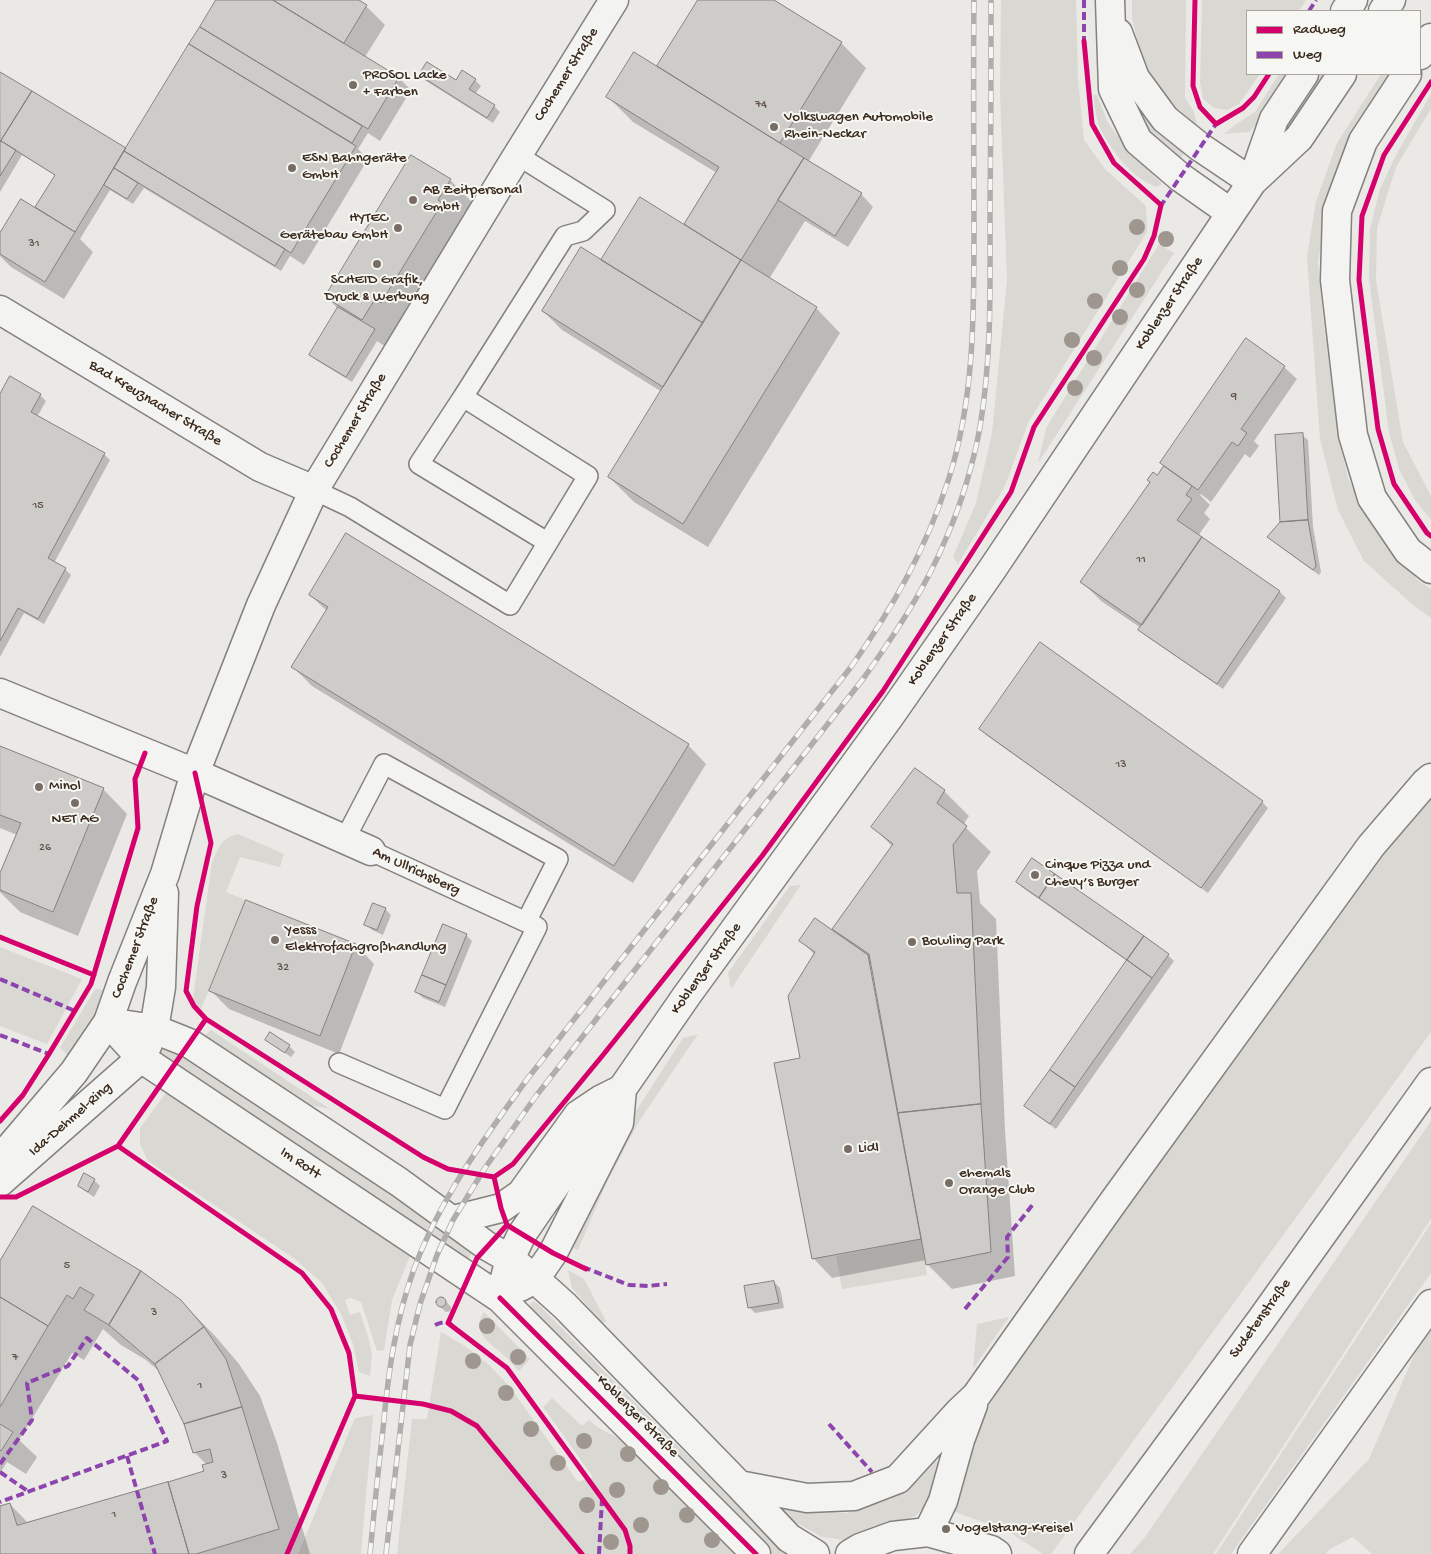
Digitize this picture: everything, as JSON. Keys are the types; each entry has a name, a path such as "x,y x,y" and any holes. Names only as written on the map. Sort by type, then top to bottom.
{"street":[{"name":"Cochemer Straße","path":"108,1022 164,874 195,774 261,604 314,490 517,155 614,0"},
{"path":"1110,6 1135,78 1165,119 1200,147 1252,182"},
{"path":"1110,6 1113,89 1138,141 1180,177 1231,213"},
{"path":"1421,53 1431,38"},
{"name":"Koblenzer Straße","path":"1252,182 1274,119 1303,75"},
{"name":"Koblenzer Straße","path":"500,1298 510,1259 522,1234 595,1128 612,1094 693,987 890,716 991,571 1252,182 1299,138 1341,75"},
{"path":"1406,75 1363,141 1337,211 1335,280 1353,435 1372,498 1408,551 1431,569"},
{"name":"Bad Kreuznacher Straße","path":"0,310 260,467 314,490"},
{"name":"Am Ullrichsberg","path":"0,693 195,774 371,851"},
{"path":"739,1485 807,1498 854,1496 898,1480 960,1411 976,1396 1371,846 1431,778"},
{"name":"Cochemer Straße","path":"141,1058 154,1029 161,987 164,874"},
{"path":"108,1022 154,1029 189,1043 399,1182 487,1246 510,1259"},
{"name":"Im Rott","path":"108,1022 141,1058 500,1298"},
{"name":"Ida-Dehmel-Ring","path":"0,1159 74,1072 108,1022"},
{"name":"Ida-Dehmel-Ring","path":"0,1182 141,1058"},
{"name":"Sudetenstraße","path":"1089,1554 1261,1320 1431,1082"},
{"name":"Koblenzer Straße","path":"453,1220 501,1208 521,1194 578,1115 612,1094"},
{"name":"Koblenzer Straße","path":"500,1298 534,1279 553,1252 619,1123 612,1094"},
{"name":"Koblenzer Straße","path":"510,1259 565,1306 789,1538 815,1554"},
{"name":"Koblenzer Straße","path":"500,1298 756,1554"},
{"path":"1252,1554 1431,1304"},
{"path":"928,1532 943,1500 960,1440 976,1396"},
{"path":"850,1554 860,1548 893,1536 928,1532 991,1550 997,1554"}],"lane":[{"path":"517,155 605,210 583,231 564,236 419,464 547,542"},
{"path":"314,490 350,507 510,605 588,476 462,397"},
{"path":"339,1063 445,1109 537,927 526,922 558,859 384,764 345,839"},
{"name":"Am Ullrichsberg","path":"371,851 526,922"}],"shaded area":[{"path":"1001,0 1076,0 1078,80 1084,140 1105,169 1146,206 1147,232 1028,423 1005,486 958,564 953,557 976,503 992,433 1007,280 1000,94"},
{"path":"1132,0 1186,0 1185,98 1194,112 1197,125 1170,103 1143,63 1132,18"},
{"path":"1202,0 1306,0 1300,10 1246,10 1246,75 1259,75 1239,104 1227,110 1214,108 1203,99 1200,83"},
{"path":"1278,75 1292,75 1271,111 1249,132 1224,134 1255,112"},
{"path":"1317,75 1328,75 1283,142 1261,158"},
{"path":"1380,75 1392,75 1350,142 1332,182 1318,263 1339,440 1348,478 1364,512 1386,545 1419,581 1431,589 1431,618 1413,605 1364,561 1338,510 1320,439 1307,257 1316,201 1337,143"},
{"path":"1431,94 1431,109 1396,167 1377,228 1376,281 1403,442 1431,496 1431,520 1415,500 1399,469 1389,432 1369,279 1370,229 1380,189 1396,155"},
{"path":"1093,95 1097,95 1107,121 1124,145 1162,184 1157,187 1148,183 1124,164 1099,126"},
{"path":"1135,107 1151,124 1186,151 1178,162 1149,138"},
{"path":"1159,244 1174,253 1038,463 1046,428"},
{"path":"1431,795 1431,1032 1051,1554 1043,1554 1006,1530 952,1511 977,1426 997,1393 1366,871"},
{"path":"238,834 284,854 280,867 240,857 226,892 246,900 201,1009 196,1005 193,998 212,862 224,841"},
{"path":"801,885 731,989 728,973 790,886"},
{"path":"0,947 82,979 47,1044 0,1026"},
{"path":"95,989 107,990 71,1059 60,1048"},
{"path":"211,1030 330,1109 304,1104 204,1036"},
{"path":"698,1034 638,1123 606,1184 578,1250 567,1246 632,1117 683,1038"},
{"path":"166,1046 175,1049 475,1249 468,1259 160,1054"},
{"path":"166,1093 410,1256 392,1300 384,1350 377,1351 361,1302 350,1298 345,1300 350,1315 360,1312 368,1336 372,1354 370,1376 359,1372 353,1344 342,1316 323,1284 295,1259 148,1161 140,1144 140,1128"},
{"path":"1431,1121 1431,1219 1213,1554 1130,1554 1145,1537"},
{"path":"1431,1223 1431,1273 1231,1554 1216,1554"},
{"path":"921,1239 927,1275 842,1289 836,1256"},
{"path":"568,1270 584,1279 606,1321 603,1324 572,1288"},
{"path":"533,1301 787,1554 768,1554 534,1314 530,1305"},
{"path":"484,1312 530,1359 519,1371 481,1332 479,1326 480,1319"},
{"path":"1009,1317 973,1369 977,1324"},
{"path":"1431,1330 1431,1554 1372,1554 1353,1537 1330,1549 1325,1554 1278,1554 1369,1459 1415,1353"},
{"path":"441,1332 465,1346 489,1365 509,1386 578,1482 593,1477 543,1407 552,1398 582,1426 589,1420 628,1444 741,1554 397,1554 412,1419 427,1419"},
{"path":"373,1415 361,1554 298,1554 355,1418"},
{"path":"935,1461 943,1464 933,1497 917,1515 844,1540 822,1537 765,1505 766,1501 804,1511 847,1513 888,1500 917,1481"}],"building":[{"path":"216,0 273,0 399,77 368,129 200,27"},
{"path":"273,0 359,0 367,5 344,43"},
{"path":"698,0 774,0 842,42 780,143 657,66"},
{"path":"200,27 362,126 352,143 189,44"},
{"path":"189,44 356,146 291,253 124,151"},
{"path":"634,52 804,158 741,260 684,224 719,167 606,97"},
{"path":"427,62 456,80 462,70 476,79 469,89 495,105 487,118 419,75"},
{"path":"0,72 32,91 0,142"},
{"path":"32,91 126,148 75,232 35,207 55,175 1,141"},
{"path":"0,142 16,150 0,176"},
{"path":"124,151 285,249 275,266 114,168"},
{"path":"411,155 451,179 438,200 442,203 381,303 375,299 362,320 325,297"},
{"path":"804,158 862,193 835,236 778,200"},
{"path":"114,168 138,183 127,199 104,185"},
{"path":"640,197 741,260 703,323 601,260"},
{"path":"21,199 75,232 45,282 0,254 0,233"},
{"path":"581,247 703,323 663,387 542,311"},
{"path":"741,260 817,307 683,524 608,477"},
{"path":"338,307 375,329 346,377 309,355"},
{"path":"1246,338 1285,366 1241,429 1247,433 1238,446 1232,442 1198,490 1160,463"},
{"path":"10,376 41,394 31,412 105,453 48,558 66,568 38,619 18,608 0,641 0,394"},
{"path":"1303,433 1308,520 1280,522 1275,435"},
{"path":"1164,466 1192,486 1186,495 1192,499 1177,520 1202,537 1142,625 1080,582 1150,482 1147,480 1153,472 1157,475"},
{"path":"1308,520 1316,566 1313,570 1267,537 1280,522"},
{"path":"346,533 689,744 614,866 291,667 328,607 309,595"},
{"path":"1202,537 1280,591 1217,684 1138,630"},
{"path":"1040,642 1263,801 1201,888 979,729"},
{"path":"0,746 104,788 53,912 0,890 0,873 21,823 0,815"},
{"name":"Bowling Park","path":"915,768 945,790 937,803 967,826 953,845 957,893 971,893 981,1104 898,1113 869,954 832,929 893,844 871,827"},
{"path":"1032,858 1055,874 1039,898 1016,882"},
{"path":"1055,874 1144,936 1127,960 1039,898"},
{"path":"246,900 356,944 320,1036 209,991"},
{"path":"373,903 386,908 377,930 364,925"},
{"name":"Lidl","path":"815,918 868,955 921,1239 812,1259 774,1063 800,1058 788,996 815,952 799,941"},
{"path":"443,924 467,934 446,985 422,975"},
{"path":"1144,936 1169,954 1152,978 1127,960"},
{"path":"1127,960 1152,978 1075,1087 1050,1070"},
{"path":"422,975 446,985 439,1002 415,992"},
{"path":"270,1032 290,1045 285,1053 265,1040"},
{"path":"1050,1070 1075,1087 1050,1124 1024,1106"},
{"name":"ehemals Orange Club","path":"981,1104 991,1252 926,1265 898,1113"},
{"path":"84,1173 95,1179 88,1192 78,1186"},
{"path":"33,1206 141,1271 109,1325 84,1310 94,1295 80,1287 73,1299 67,1295 48,1326 0,1297 0,1261"},
{"path":"141,1271 181,1300 204,1327 155,1364 109,1325"},
{"path":"774,1281 779,1303 748,1308 744,1286"},
{"path":"0,1297 48,1326 0,1407"},
{"path":"439,1297 443,1297 446,1302 445,1306 439,1307 436,1304 436,1300"},
{"path":"204,1327 226,1359 242,1407 184,1424 155,1364"},
{"path":"242,1407 279,1529 196,1554 189,1554 168,1482 204,1471 202,1465 213,1462 210,1449 193,1453 184,1424"},
{"path":"0,1424 13,1432 1,1451 0,1450"},
{"path":"168,1482 189,1554 0,1554 0,1506 10,1503 17,1525"}],"railway":[{"path":"370,1554 387,1389 397,1328 414,1269 450,1194 479,1146 528,1078 851,667 907,578 939,507 957,451 968,390 971,359 974,265 974,0"},
{"path":"386,1554 410,1345 420,1304 437,1255 453,1220 485,1168 536,1096 863,679 920,592 952,524 974,454 980,427 987,374 990,293 991,0"}],"marked path":[{"path":"1084,0 1084,44"},
{"path":"1310,10 1316,0"},
{"path":"1160,207 1216,124 1220,122"},
{"path":"0,979 75,1011"},
{"path":"0,1035 49,1054"},
{"path":"965,1309 1008,1257 1007,1237 1034,1203"},
{"path":"583,1267 629,1285 667,1284"},
{"path":"435,1325 444,1322 452,1325"},
{"path":"0,1464 32,1420 27,1383 68,1366 87,1338 138,1380 167,1441 0,1502"},
{"path":"829,1424 872,1472"},
{"path":"127,1456 155,1554"},
{"path":"0,1472 29,1492"},
{"path":"599,1554 602,1499"}],"cycle path":[{"path":"1195,0 1193,86 1200,107 1216,124 1243,108 1254,97 1268,75"},
{"path":"195,773 211,843 197,906 186,991 194,1006 206,1019 423,1157 448,1169 494,1177 513,1164 762,856 883,691 1011,492 1034,427 1144,259 1154,236 1161,205 1114,163 1092,124 1084,41"},
{"path":"1431,82 1384,155 1362,216 1359,280 1378,429 1394,484 1427,533 1431,536"},
{"path":"0,1121 23,1095 91,984 138,828 135,779 145,753"},
{"path":"0,937 94,975"},
{"path":"0,1197 16,1197 118,1146 206,1019"},
{"path":"118,1146 302,1273 331,1309 349,1353 355,1396 287,1554"},
{"path":"494,1177 507,1225 553,1253 586,1269"},
{"path":"507,1225 477,1258 448,1323 507,1368 625,1530 630,1546 630,1554"},
{"path":"500,1298 756,1554"},
{"path":"355,1396 423,1404 451,1411 477,1426 582,1554"}],"place":[{"name":"PROSOL Lacke + Farben","path":"353,85"},
{"name":"Volkswagen Automobile Rhein-Neckar","path":"774,127"},
{"name":"ESN Bahngeräte GmbH","path":"292,168"},
{"name":"AB Zeitpersonal GmbH","path":"413,200"},
{"name":"HYTEC Gerätebau GmbH","path":"398,228"},
{"name":"SCHEID Grafik, Druck & Werbung","path":"377,264"},
{"name":"Minol","path":"39,787"},
{"name":"NET AG","path":"75,803"},
{"name":"Cinque Pizza und Chevy’s Burger","path":"1035,875"},
{"name":"Yesss Elektrofachgroßhandlung","path":"275,940"},
{"name":"Bowling Park","path":"912,942"},
{"name":"Lidl","path":"848,1149"},
{"name":"ehemals Orange Club","path":"949,1183"},
{"name":"Vogelstang-Kreisel","path":"946,1529"}]}
